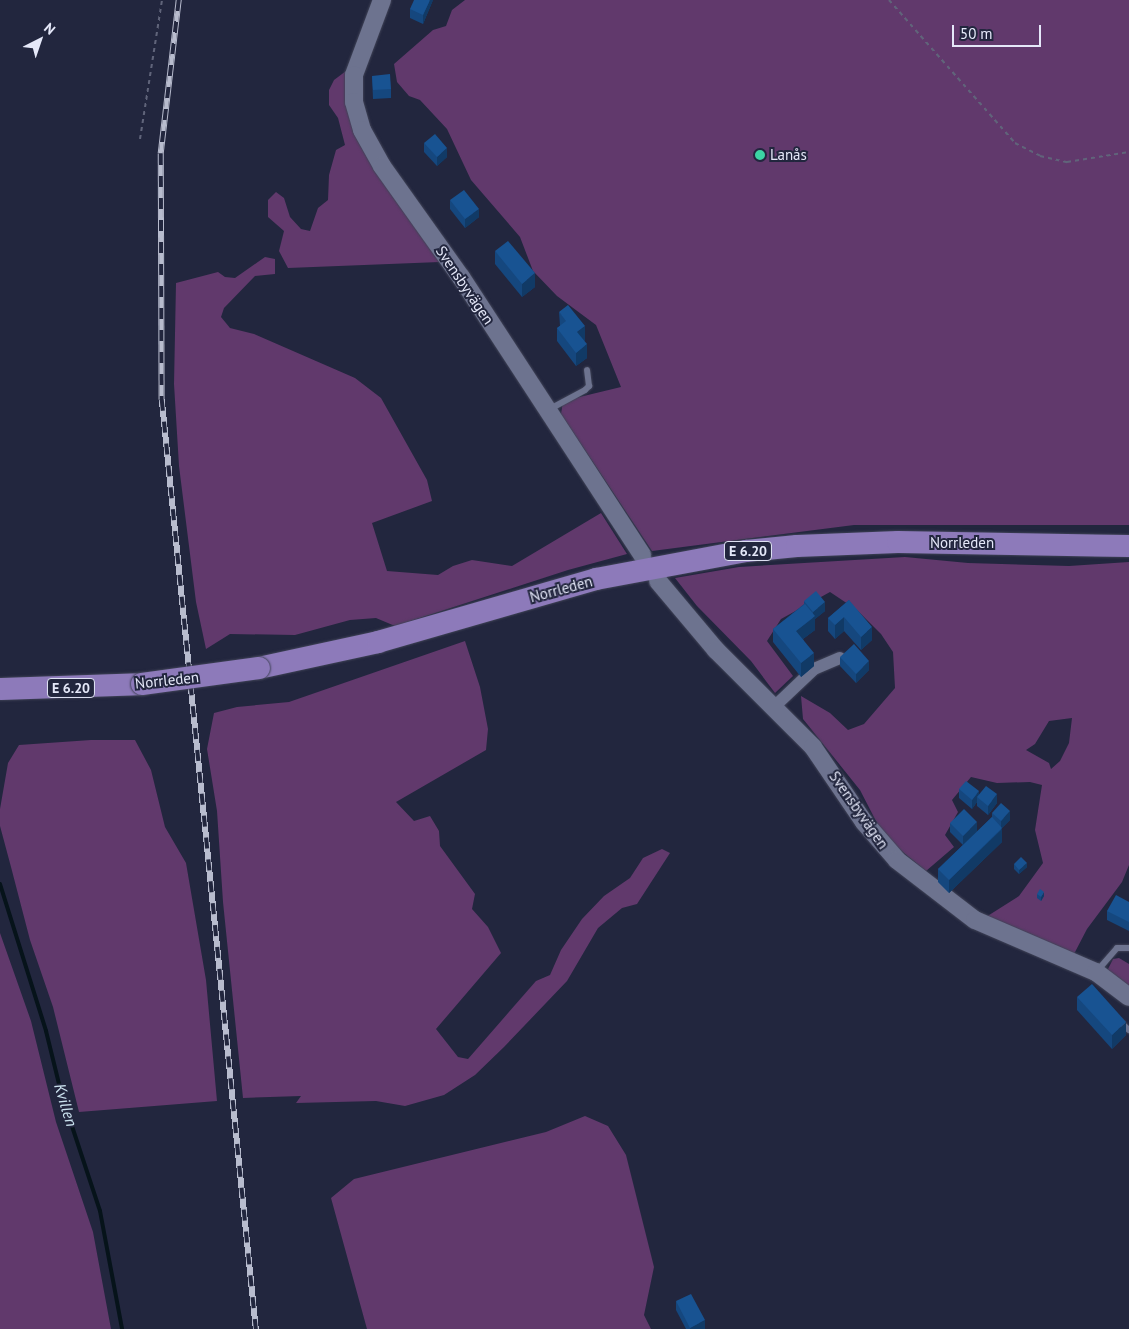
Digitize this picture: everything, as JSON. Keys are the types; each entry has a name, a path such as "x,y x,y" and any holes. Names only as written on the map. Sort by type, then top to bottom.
{"highway":[{"name":"Norrleden","path":"0,689 142,684 259,668 378,642 606,577 746,551 798,546 898,542 1129,546"}],"street":[{"name":"Svensbyvägen","path":"382,0 360,53 353,84 354,102 362,130 382,166 461,277 642,555"},
{"name":"Svensbyvägen","path":"658,581 716,650 821,756 877,840 931,880 982,923 1100,977 1129,997"},
{"path":"774,707 814,669 840,658"}],"lane":[{"path":"547,410 589,386 587,370"},
{"path":"1100,977 1117,948 1129,948"},
{"path":"1116,1019 1129,1030"}],"path":[{"path":"140,139 162,0"},
{"path":"889,0 1014,143 1040,156 1067,162 1129,152"}],"shaded area":[{"path":"465,0 1129,0 1129,525 854,525 652,551 561,414 563,401 621,387 596,325 557,296 533,271 520,237 471,180 447,129 420,100 409,96 397,82 394,64 433,30 446,26 452,10"},
{"path":"350,68 350,94 440,262 288,268 279,251 284,231 268,217 268,200 276,192 284,198 290,217 301,229 310,231 318,208 328,200 329,175 336,150 345,145 338,118 329,105 329,90 334,80"},
{"path":"265,257 275,259 275,274 255,276 224,308 221,317 230,328 254,334 355,378 381,398 427,480 432,501 372,523 387,571 438,575 453,566 472,560 512,566 601,513 627,554 568,570 395,626 376,618 350,620 295,635 230,634 206,649 196,602 179,466 174,384 176,283 218,272 225,277 235,278"},
{"path":"905,557 968,563 1069,566 1129,562 1129,865 1122,882 1087,929 1074,954 986,917 1019,896 1043,863 1035,830 1042,785 1030,782 997,783 971,777 952,800 958,812 945,835 954,847 926,871 893,844 879,827 860,790 803,719 801,696 830,713 848,730 864,724 895,688 893,652 881,634 857,610 830,592 781,619 767,641 793,676 775,693 751,661 697,606 675,578 739,567","holes":["1072,718 1069,743 1060,761 1051,769 1049,763 1026,750 1035,744 1049,721"]},
{"path":"465,641 480,687 488,729 486,750 396,802 414,821 430,816 439,831 440,846 475,894 472,909 488,927 501,953 436,1029 458,1057 468,1059 536,981 550,975 561,950 582,919 604,896 630,878 643,858 662,849 670,853 637,904 622,908 598,928 567,981 475,1075 444,1095 405,1106 376,1101 296,1103 301,1096 243,1098 223,902 217,811 207,749 214,713 237,707 289,702"},
{"path":"91,740 135,740 151,770 165,827 186,863 206,980 217,1101 79,1112 53,1007 30,940 0,826 0,809 8,763 19,745"},
{"path":"0,933 31,1021 56,1122 93,1232 111,1329 0,1329"},
{"path":"1119,958 1129,964 1129,987 1107,971 1113,959"},
{"path":"585,1116 608,1126 626,1155 654,1267 644,1315 651,1329 367,1329 331,1198 354,1179 546,1132"}],"building":[{"path":"414,0 430,0 423,15 410,9"},
{"path":"390,74 391,89 373,90 372,76"},
{"path":"435,134 447,148 437,157 424,143"},
{"path":"464,190 479,209 465,219 450,200"},
{"path":"508,241 535,273 522,284 495,251"},
{"path":"568,305 585,326 577,332 587,344 576,353 557,328 566,321 559,312"},
{"path":"816,591 825,602 813,612 804,601"},
{"path":"849,600 872,627 861,637 844,617 835,625 828,618"},
{"path":"805,604 815,616 796,631 814,653 801,663 773,629"},
{"path":"854,644 869,661 856,674 840,657"},
{"path":"966,781 979,791 972,800 959,789"},
{"path":"986,786 997,794 988,806 977,797"},
{"path":"1001,803 1010,811 1001,821 992,813"},
{"path":"964,809 977,822 963,836 950,823"},
{"path":"992,817 1002,828 949,880 938,869"},
{"path":"1021,857 1027,863 1019,870 1014,864"},
{"path":"1040,889 1044,892 1041,897 1037,894"},
{"path":"1116,895 1129,902 1129,922 1107,911"},
{"path":"1092,984 1126,1022 1112,1035 1077,997"},
{"path":"691,1294 705,1320 690,1328 676,1301"}],"waterway":[{"name":"Kvillen","path":"0,884 46,1031 62,1096 100,1211 122,1329"}],"railway":[{"path":"179,0 161,154 162,400 256,1329"}],"place":[{"name":"Lanås","path":"760,155"}]}
